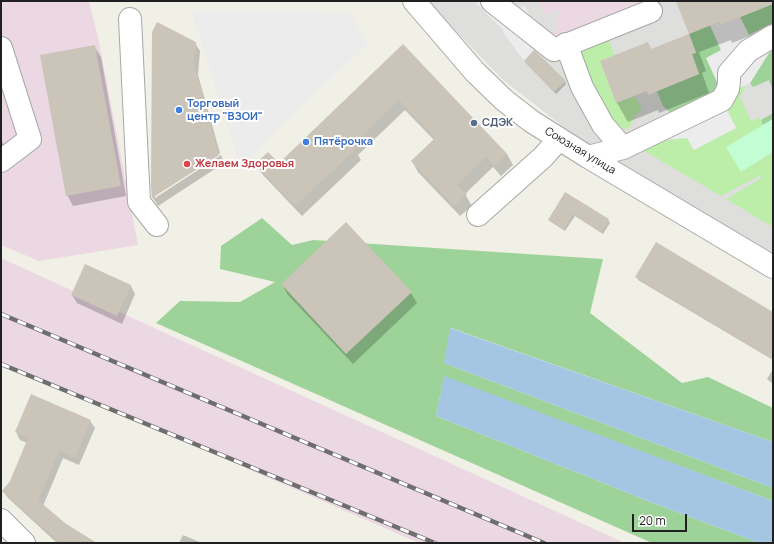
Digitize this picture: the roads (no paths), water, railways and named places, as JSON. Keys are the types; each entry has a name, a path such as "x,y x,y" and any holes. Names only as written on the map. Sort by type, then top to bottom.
{"street":[{"path":"492,1 554,50 651,11"},
{"name":"Союзная улица","path":"421,4 475,72 504,100 531,121 588,157 773,267"},
{"path":"130,19 139,202 157,225"},
{"path":"588,157 623,148 722,100 728,89 729,72 748,51 773,36"},
{"path":"566,44 582,87 603,125 623,148"},
{"path":"1,48 30,139 1,161"},
{"path":"478,216 543,157 559,139"},
{"path":"1,520 24,543"}],"water":[{"path":"450,328 773,442 773,488 444,363"},
{"path":"444,376 773,501 773,543 759,543 653,503 436,416"}],"railway":[{"path":"1,314 544,543"},
{"path":"1,364 435,543"}],"place":[{"name":"Торговый центр \"ВЗОИ\"","path":"179,110"},
{"name":"СДЭК","path":"474,123"},
{"name":"Пятёрочка","path":"306,142"},
{"name":"Желаем Здоровья","path":"187,164"}]}
